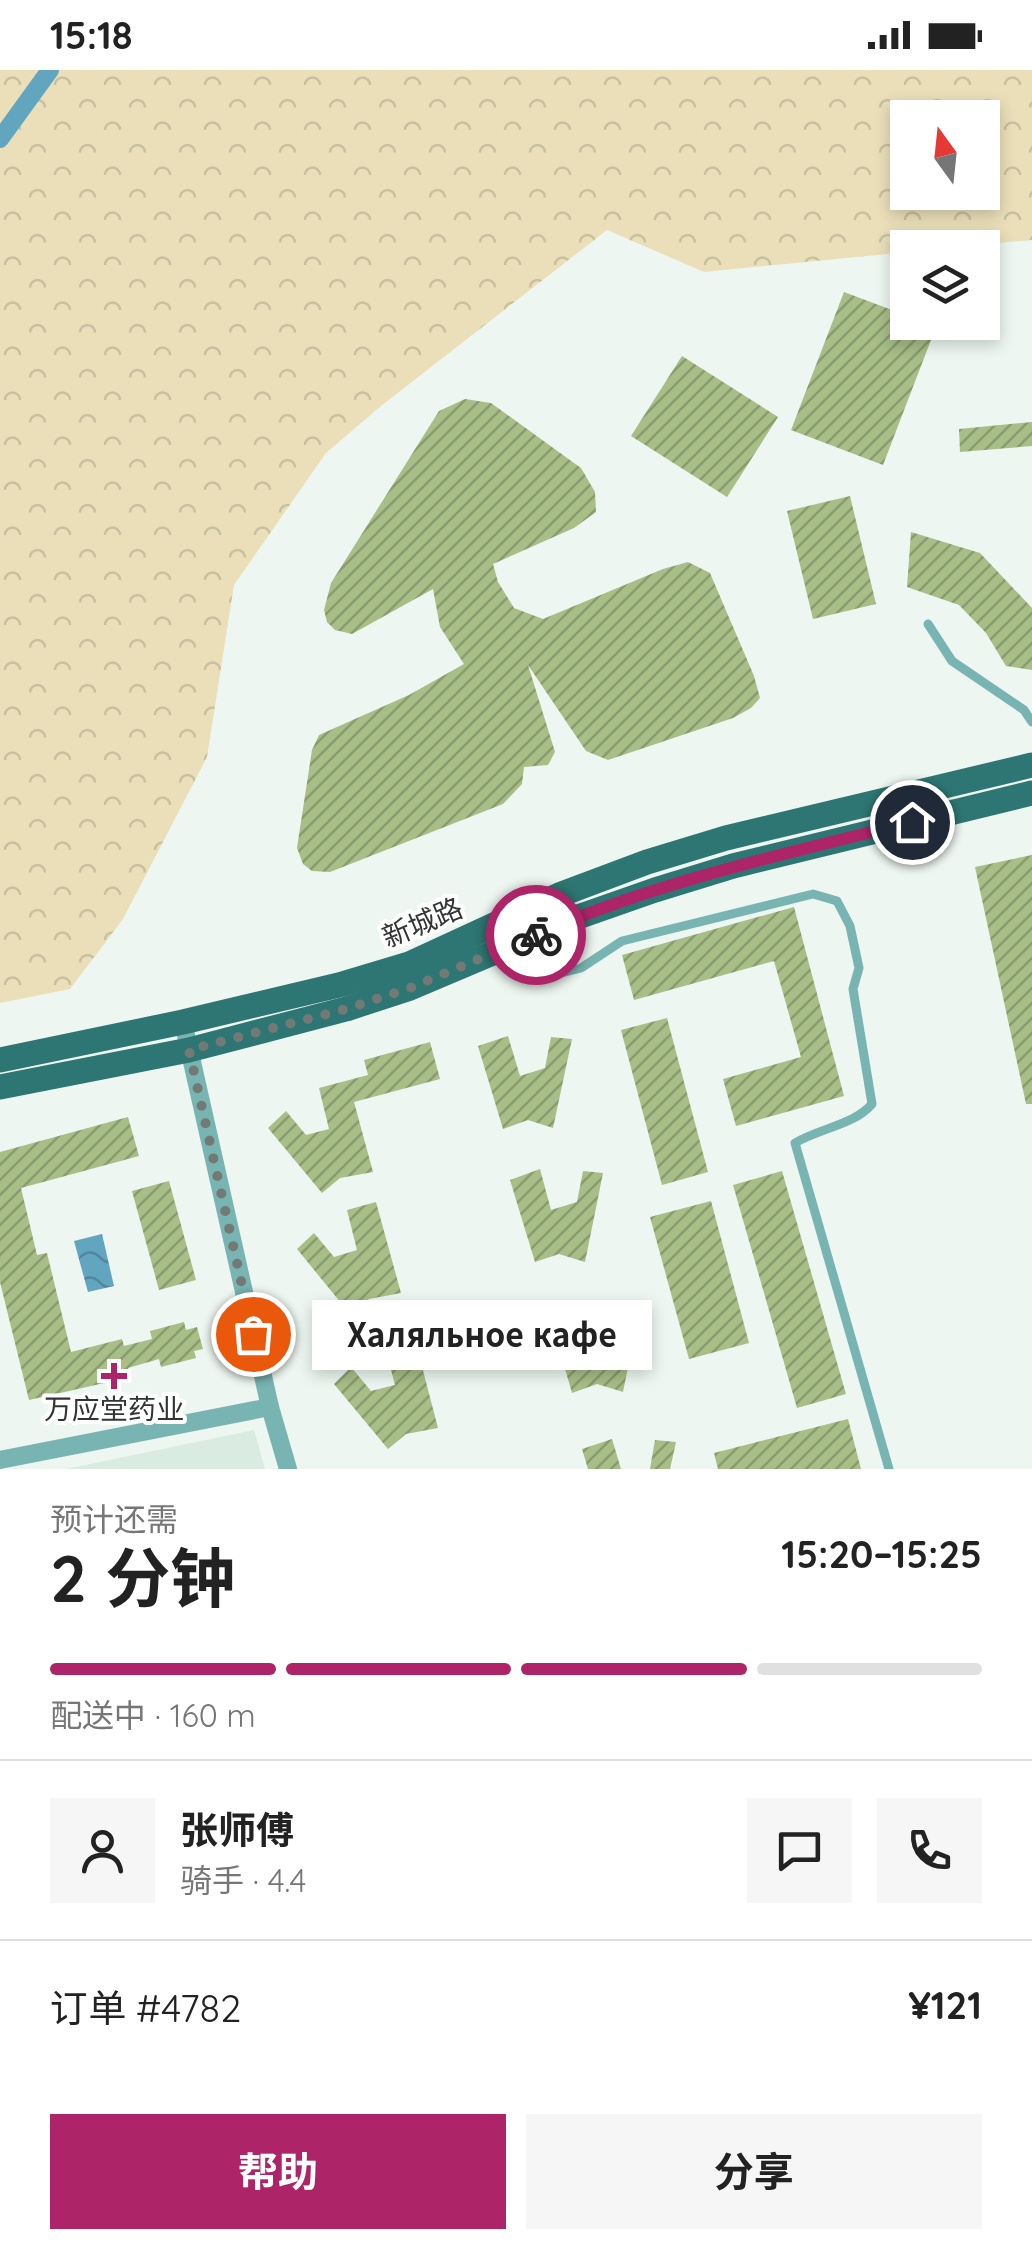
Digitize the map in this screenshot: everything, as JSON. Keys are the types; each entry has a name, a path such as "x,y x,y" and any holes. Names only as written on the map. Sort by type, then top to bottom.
{"main road":[{"name":"新城路","path":"0,1060 339,985 409,964 559,895 679,852 1032,765"},
{"name":"新城路","path":"0,1088 189,1050 362,1004 410,988 575,918 717,871 1032,793"}],"street":[{"path":"183,1022 270,1407 288,1469"},
{"path":"0,1460 270,1407"}],"lane":[{"path":"928,624 952,661 1024,710 1032,722"},
{"path":"523,941 534,964 557,974 581,968 622,942 812,894 837,901 850,926 858,968 854,989 872,1104 862,1116 814,1131 795,1143 890,1469"}],"shaded area":[{"path":"254,1430 265,1469 66,1469"}],"green space":[{"path":"0,70 1032,70 1032,240 1000,243 1000,230 890,230 890,254 704,272 607,230 326,453 234,585 207,757 123,919 70,989 0,1003"}],"water":[{"path":"102,1234 114,1286 88,1292 74,1241"}],"building":[{"path":"844,292 890,309 890,340 931,340 883,465 791,430"},
{"path":"682,356 778,417 727,497 631,436"},
{"path":"465,399 491,403 581,468 595,492 596,512 574,528 493,564 498,582 514,608 543,619 688,562 710,573 760,698 733,718 608,760 586,751 528,665 555,752 548,765 524,767 522,784 503,804 330,872 312,871 303,864 297,848 312,750 319,735 409,695 464,664 440,627 433,589 352,634 335,630 327,622 324,610 331,583 439,411"},
{"path":"1032,422 1032,446 960,452 959,429"},
{"path":"850,496 876,604 813,619 787,511"},
{"path":"911,532 980,553 1032,608 1032,670 1006,666 986,633 959,605 907,587"},
{"path":"1032,855 1032,1104 1026,1104 975,867"},
{"path":"794,907 844,1096 736,1126 723,1079 801,1057 774,961 634,1000 622,955"},
{"path":"667,1018 708,1172 662,1185 621,1030"},
{"path":"508,1036 520,1076 545,1068 551,1037 572,1039 553,1128 528,1120 503,1129 478,1046"},
{"path":"430,1042 440,1079 354,1102 373,1172 340,1178 322,1193 268,1128 286,1111 306,1135 329,1129 319,1088 368,1075 364,1060"},
{"path":"128,1117 139,1156 21,1188 37,1255 47,1253 71,1352 122,1339 124,1346 152,1339 150,1331 184,1322 186,1330 197,1327 203,1349 194,1351 196,1358 161,1367 159,1359 128,1368 131,1377 29,1400 0,1282 0,1152"},
{"path":"540,1169 551,1210 577,1202 583,1171 603,1173 585,1262 559,1254 535,1262 510,1180"},
{"path":"782,1171 846,1394 797,1408 733,1185"},
{"path":"169,1181 196,1280 159,1290 132,1191"},
{"path":"711,1201 749,1343 689,1359 650,1217"},
{"path":"376,1202 401,1293 369,1299 350,1314 297,1249 314,1233 334,1257 357,1250 347,1210"},
{"path":"578,1300 589,1340 615,1332 621,1301 641,1303 623,1392 597,1384 572,1393 548,1310"},
{"path":"414,1336 438,1428 406,1434 388,1449 334,1384 351,1367 371,1391 395,1385 384,1344"},
{"path":"848,1419 861,1469 718,1469 714,1453"},
{"path":"612,1439 621,1469 588,1469 582,1449"},
{"path":"655,1440 676,1442 670,1469 650,1469"}],"waterway":[{"path":"0,139 50,70"}],"way so far":[{"path":"253,1334 189,1050 410,988 536,935"}],"place":[{"name":"Халяльное кафе","path":"253,1334"},
{"name":"万应堂药业","path":"114,1376"}],"route":[{"path":"536,935 575,918 733,866 912,822"}]}
